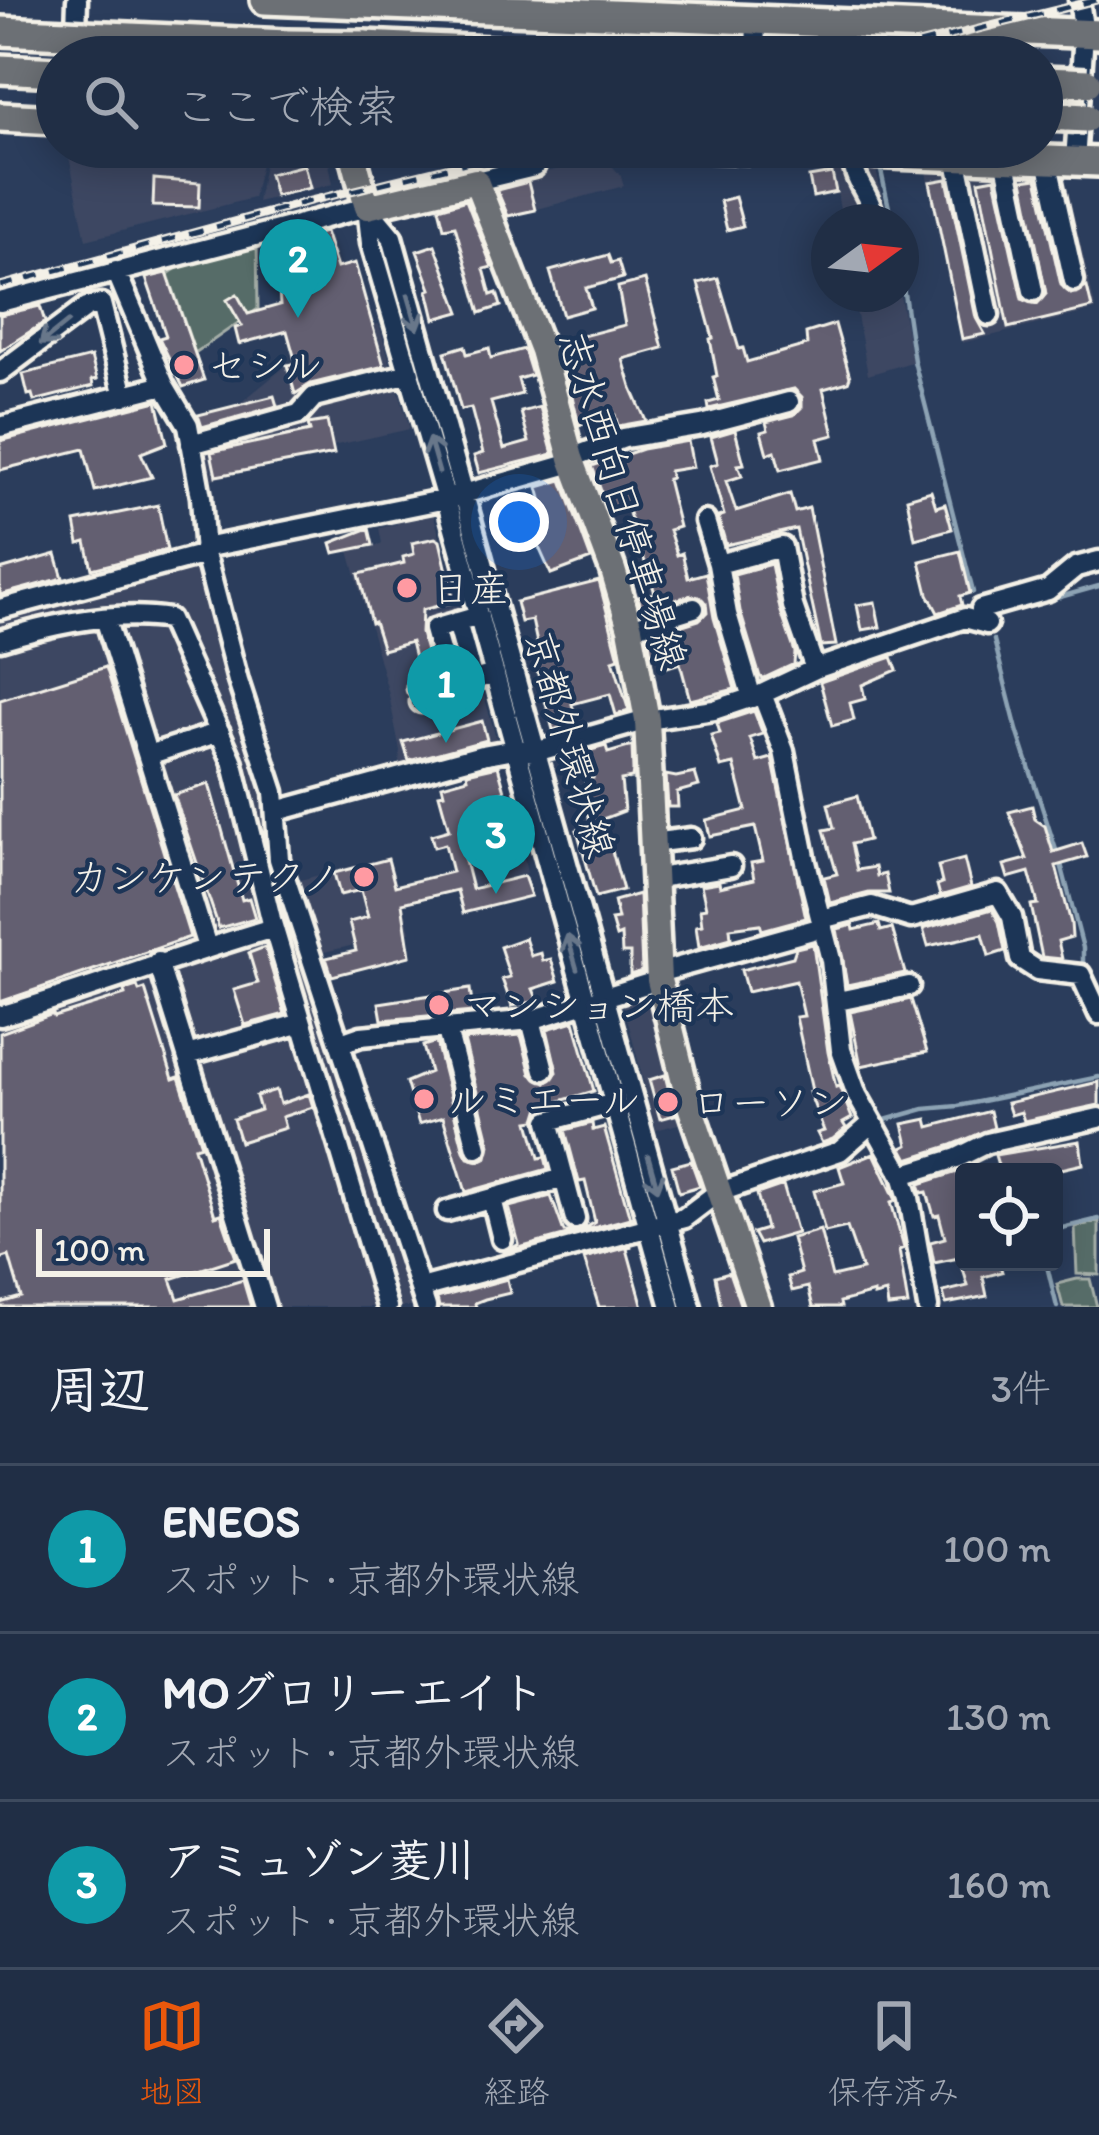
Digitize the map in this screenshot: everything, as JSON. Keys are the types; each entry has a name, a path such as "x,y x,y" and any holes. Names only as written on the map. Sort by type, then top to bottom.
{"highway":[{"path":"265,0 1092,34"},
{"path":"0,32 36,37"},
{"path":"0,69 36,71"},
{"path":"0,117 36,119"}],"main road":[{"path":"319,1 323,36"},
{"name":"京都外環状線","path":"357,168 368,207"},
{"path":"368,207 476,181"},
{"name":"志水西向日停車場線","path":"476,181 542,350 572,460 614,570 630,628 647,720 658,980 690,1106 758,1307"}],"street":[{"path":"75,36 77,0"},
{"path":"1074,281 1064,166 1092,34 1079,0"},
{"path":"755,36 756,20"},
{"path":"476,181 530,168"},
{"path":"853,168 853,178 872,204"},
{"path":"959,168 989,315"},
{"path":"1007,168 1033,291"},
{"path":"0,302 368,207"},
{"name":"京都外環状線","path":"368,207 370,243 455,496 479,616 525,751"},
{"name":"京都外環状線","path":"368,207 392,237 455,496 658,1224 671,1307"},
{"path":"116,271 164,386 188,425 201,497 204,551 277,811 279,859 422,1295 693,1213 719,1196 840,1151 873,1127"},
{"path":"0,371 87,307 101,304 124,396"},
{"path":"191,444 299,414 314,397 410,373"},
{"path":"0,427 164,386"},
{"path":"0,609 204,551 455,496 572,460 624,438 702,425 789,402"},
{"path":"705,521 727,614 784,751 838,1001 841,1050 850,1081 902,1175 928,1307"},
{"path":"718,564 782,547 793,606 815,669"},
{"path":"277,811 647,720 714,710 815,669 965,618 984,616 1048,590 1076,568 1099,561"},
{"path":"630,628 694,608"},
{"path":"0,640 54,623 143,615 169,619 232,760 273,928 387,1307"},
{"path":"460,682 453,623 479,616"},
{"path":"106,620 207,947"},
{"path":"420,695 452,693 460,682 495,674"},
{"path":"148,755 220,732"},
{"path":"651,843 692,838"},
{"path":"652,879 731,866"},
{"path":"341,1043 361,1036 531,1019 872,906 911,918 998,893 1012,917 1020,958 1037,970 1081,975 1099,1014"},
{"path":"0,1016 109,985 158,962 273,928"},
{"path":"158,962 265,1307"},
{"path":"838,1001 909,986"},
{"name":"京都外環状線","path":"595,1001 614,1103 691,1307"},
{"path":"531,1019 544,1070"},
{"path":"187,1055 302,1023"},
{"path":"447,1030 477,1148"},
{"path":"575,1219 549,1121 614,1103"},
{"path":"902,1175 957,1159 986,1143 1099,1118"},
{"path":"447,1211 564,1178"},
{"path":"491,1198 502,1239"}],"shaded area":[{"path":"71,168 260,168 253,198 86,240"},
{"path":"263,168 330,168 333,184 257,202"},
{"path":"564,168 614,168 624,186 500,219 485,185"},
{"path":"833,168 876,168 884,204 839,204"},
{"path":"926,172 1065,177 1096,310 962,343"},
{"path":"326,226 347,291 278,296 276,238"},
{"path":"856,312 903,312 912,362 868,375"},
{"path":"379,324 410,429 314,450 314,458 208,480 198,435 244,421 233,409 293,360 289,340"},
{"path":"431,505 458,604 422,614 459,606 499,749 398,774 400,751 389,695 349,551 382,544 379,528 397,524 396,512"},
{"path":"191,565 198,571 261,784 268,861 415,1307 0,1307 0,618"},
{"path":"523,854 527,873 404,904 410,932 320,953 296,881 389,857 397,884"},
{"path":"656,989 689,1121 656,1130 622,999"}],"green space":[{"path":"257,242 258,309 195,353 168,274 192,258"},
{"path":"1099,1221 1099,1275 1077,1274 1075,1227"},
{"path":"1090,1279 1097,1307 1063,1307 1057,1284"}],"building":[{"path":"305,168 310,188 275,196 269,174"},
{"path":"832,173 836,192 813,197 809,177"},
{"path":"995,178 1022,299 1037,304 1046,294 1023,180 1037,178 1061,285 1071,294 1087,287 1092,308 1008,328 979,181"},
{"path":"154,179 200,183 199,207 153,206"},
{"path":"947,179 976,318 985,334 962,339 930,182"},
{"path":"528,182 535,210 508,216 497,190"},
{"path":"735,197 743,226 727,230 720,201"},
{"path":"466,200 492,267 484,269 491,295 497,293 501,306 480,313 455,226 444,228 439,208"},
{"path":"325,232 337,268 355,263 384,366 311,384 295,394 287,365 296,363 287,331 239,344 235,328 242,326 227,300 237,294 248,314 280,305 278,274 305,273 307,236"},
{"path":"435,245 460,312 435,319 431,289 417,251"},
{"path":"608,255 611,263 618,261 623,278 586,288 592,308 563,316 550,271"},
{"path":"167,273 204,380 183,387 159,338 166,336 146,278"},
{"path":"718,278 747,362 807,345 806,333 835,324 850,377 848,382 823,389 834,435 818,439 823,459 780,470 775,451 767,454 761,432 768,430 766,422 794,415 802,407 802,397 794,389 709,409 708,403 719,400 713,377 717,376 713,338 698,283"},
{"path":"645,280 663,348 623,359 646,421 618,426 615,415 579,425 559,342 625,325 618,287"},
{"path":"40,306 45,322 0,351 0,315"},
{"path":"465,346 467,354 489,348 491,358 524,349 532,375 518,379 522,394 491,402 504,449 529,442 521,412 540,407 553,454 479,473 474,456 483,453 471,408 461,410 445,352"},
{"path":"91,357 97,379 92,380 93,386 34,401 28,395 23,374"},
{"path":"274,396 277,406 202,427 198,415"},
{"path":"157,401 167,443 141,453 152,477 95,491 84,449 0,470 0,441"},
{"path":"327,421 334,454 216,476 211,452 310,431 308,424"},
{"path":"735,430 744,464 738,465 742,476 726,481 736,511 790,494 795,512 809,508 836,645 821,646 796,529 726,545 718,517 724,515 710,466 718,463 711,437"},
{"path":"688,441 693,467 669,471 671,478 667,479 679,527 669,530 677,555 682,553 688,578 706,573 735,689 690,700 680,663 664,668 659,650 651,653 648,636 699,620 707,612 706,603 691,595 642,610 638,597 655,593 627,507 609,513 592,466 642,449"},
{"path":"562,480 591,559 551,574 528,523 546,518 538,487"},
{"path":"931,491 936,507 945,504 952,529 915,539 907,498"},
{"path":"158,505 167,550 92,569 86,542 79,544 75,522"},
{"path":"369,528 373,545 334,553 331,543"},
{"name":"日産","path":"440,541 454,602 422,610 421,633 431,670 419,674 411,642 383,650 359,574 404,563 403,557 414,554 412,543"},
{"path":"960,551 970,593 960,596 962,605 938,613 920,561"},
{"path":"56,554 63,578 0,595 0,570"},
{"path":"771,564 795,652 794,664 764,678 740,611 734,574"},
{"path":"599,581 619,658 613,660 629,711 616,715 610,694 572,704 577,723 553,730 534,659 540,657 532,620 521,622 516,602"},
{"path":"875,602 880,627 862,630 857,605"},
{"path":"892,657 897,670 862,685 865,699 850,703 854,720 832,726 820,682"},
{"path":"106,667 190,937 0,1002 0,700"},
{"path":"754,711 763,734 750,738 758,762 772,758 806,918 762,930 760,924 730,928 731,938 699,947 696,926 702,925 700,909 706,908 701,885 719,882 720,887 754,879 751,863 763,861 755,827 710,836 706,820 746,810 734,764 721,767 711,735 720,733 717,723"},
{"path":"482,721 487,740 409,761 403,742"},
{"path":"606,746 608,753 632,746 633,771 632,778 621,780 624,811 603,819 623,890 596,897 577,830 590,826 585,779 593,778 591,750"},
{"path":"498,766 505,791 483,798 490,823 502,821 504,833 462,849 472,889 524,876 531,896 463,913 457,890 402,903 410,956 332,976 326,958 356,951 349,922 368,917 361,890 340,895 334,873 388,859 395,886 452,872 445,844 434,847 431,835 449,830 439,794 444,793 442,785"},
{"path":"695,773 699,786 677,792 678,807 668,807 666,775"},
{"path":"209,784 242,900 249,898 255,918 219,928 174,795"},
{"path":"857,796 868,840 851,844 857,870 875,867 877,876 885,874 889,893 830,903 824,877 837,874 824,830 834,828 828,804"},
{"path":"1032,806 1053,852 1082,843 1087,857 1056,866 1072,937 1058,941 1062,959 1042,957 1031,905 1038,904 1029,872 1008,878 1004,865 1027,859 1009,812"},
{"path":"964,859 971,887 940,896 938,866"},
{"path":"639,894 642,971 630,975 630,953 622,953 621,935 616,937 611,920 618,919 614,901"},
{"path":"992,909 1005,951 989,956 983,934 928,946 923,929"},
{"path":"879,924 881,931 892,928 905,973 847,985 837,929"},
{"path":"525,938 531,956 541,953 543,961 551,959 558,981 533,989 538,1001 512,1006 502,979 510,977 500,947"},
{"path":"813,944 828,1052 836,1087 852,1118 833,1139 822,1143 817,1133 824,1131 809,1092 796,1017 804,1016 796,981 747,992 741,970 793,957 796,948"},
{"path":"265,947 285,1014 245,1025 234,990 258,983 249,953"},
{"path":"137,986 139,991 145,989 173,1079 179,1077 201,1145 194,1147 215,1216 221,1214 236,1258 171,1279 178,1299 243,1280 251,1307 0,1307 0,1303 21,1297 9,1256 0,1259 0,1033 125,995 124,990"},
{"name":"マンション橋本","path":"470,989 473,1012 382,1020 379,1003"},
{"path":"911,999 927,1052 861,1066 850,1012"},
{"path":"574,1021 594,1091 540,1107 536,1120 529,1121 539,1158 545,1157 548,1169 466,1192 443,1117 419,1124 406,1082 430,1072 423,1046 436,1042 464,1151 468,1158 479,1161 487,1157 490,1145 464,1040 521,1035 531,1074 546,1083 557,1072 547,1029"},
{"name":"ローソン","path":"665,1075 675,1115 660,1119 649,1080"},
{"path":"1099,1082 1099,1105 1024,1121 1021,1112 1011,1115 1007,1103"},
{"path":"276,1090 280,1104 309,1094 313,1107 282,1117 285,1128 240,1142 233,1119 260,1110 256,1096"},
{"path":"990,1111 994,1128 908,1159 902,1148 908,1145 903,1124 927,1119 929,1127"},
{"path":"592,1123 593,1130 604,1127 630,1218 581,1231 595,1222 565,1130"},
{"path":"1080,1141 1083,1164 1063,1169 1063,1163 997,1163 995,1155"},
{"path":"874,1153 896,1200 891,1202 904,1248 899,1250 908,1305 888,1307 886,1293 874,1293 840,1302 841,1307 813,1307 808,1287 792,1291 788,1277 801,1273 792,1238 820,1230 832,1277 862,1270 847,1227 825,1232 814,1191 844,1183 839,1167"},
{"path":"691,1161 700,1186 679,1192 672,1166"},
{"path":"955,1173 955,1259 934,1263 930,1242 945,1238 939,1215 934,1216 927,1192 922,1193 919,1184"},
{"path":"783,1185 797,1233 759,1244 753,1233 766,1229 757,1194"},
{"path":"551,1196 564,1232 578,1232 508,1251 519,1244 509,1207"},
{"path":"632,1246 627,1249 643,1307 599,1307 584,1259"},
{"path":"964,1271 1002,1271 983,1277 987,1296 946,1304 943,1292 968,1286"},
{"path":"729,1272 741,1307 721,1307 715,1276"},
{"path":"507,1279 510,1293 475,1303 476,1307 439,1307 437,1298"}],"waterway":[{"path":"880,168 888,204"},
{"path":"907,312 914,361 973,592"},
{"path":"199,567 207,596"},
{"path":"989,617 1099,586"},
{"path":"994,640 1057,853"},
{"path":"266,803 267,855 329,1039"},
{"path":"1061,864 1083,948 1083,969"},
{"path":"878,1122 1099,1077"},
{"path":"1063,1228 1099,1219"},
{"path":"1048,1271 1057,1307"}],"railway":[{"path":"950,36 1097,0"},
{"path":"0,286 446,168"}],"place":[{"name":"MOグロリーエイト","path":"298,318"},
{"name":"セシル","path":"184,365"},
{"name":"日産","path":"407,588"},
{"name":"ENEOS","path":"446,743"},
{"name":"カンケンテクノ","path":"364,877"},
{"name":"アミュゾン菱川","path":"496,894"},
{"name":"マンション橋本","path":"439,1005"},
{"name":"ルミエール","path":"424,1099"},
{"name":"ローソン","path":"668,1102"}]}
